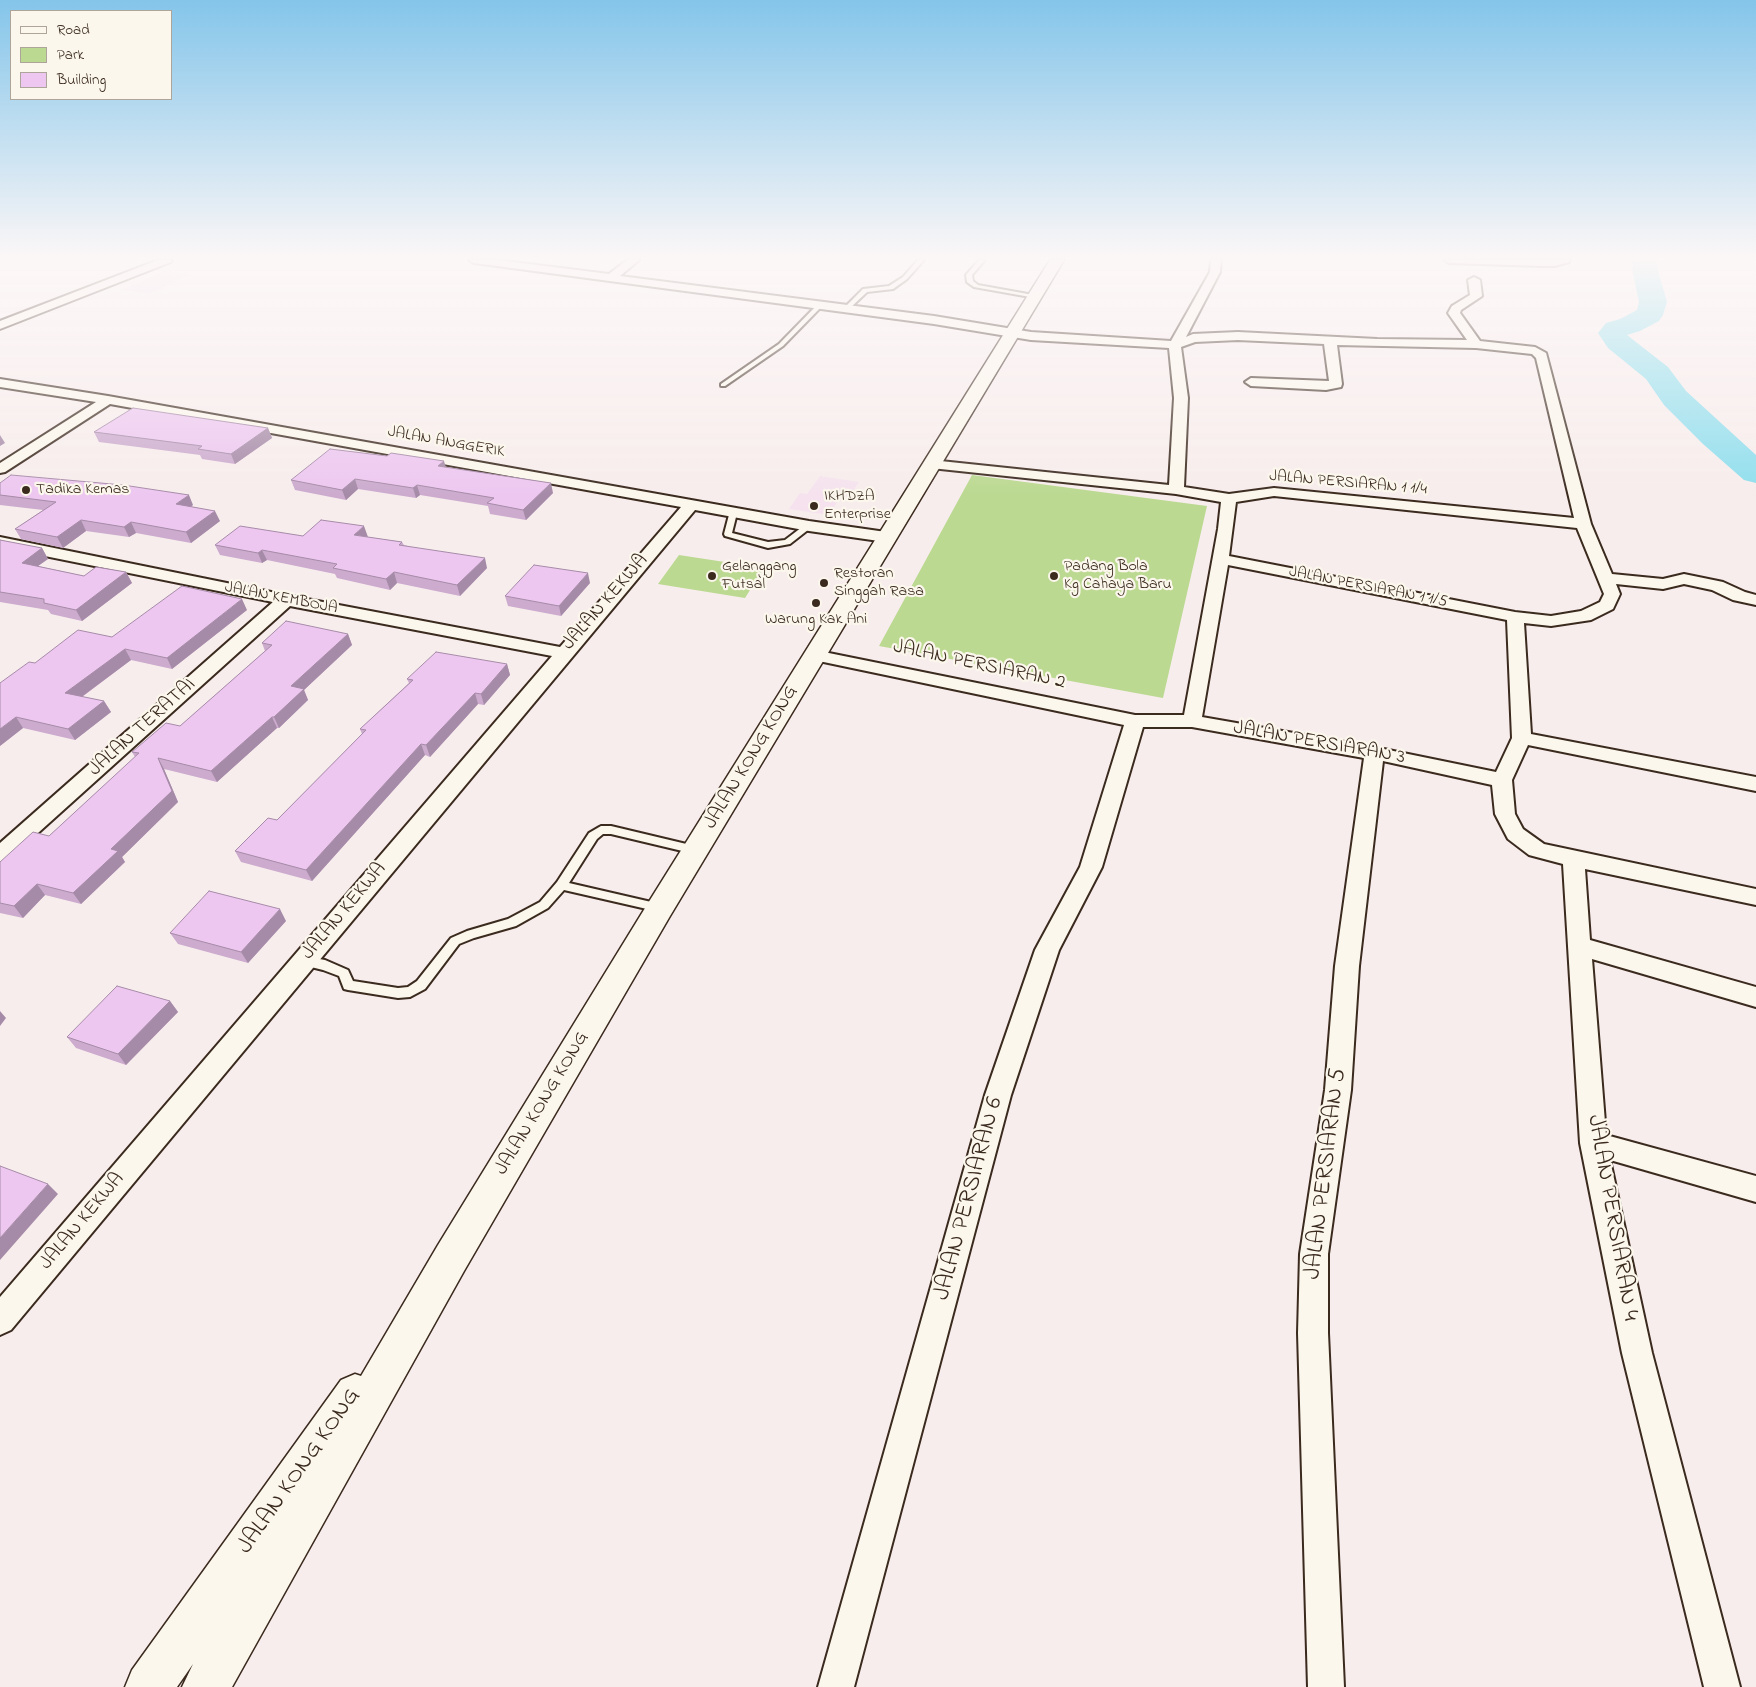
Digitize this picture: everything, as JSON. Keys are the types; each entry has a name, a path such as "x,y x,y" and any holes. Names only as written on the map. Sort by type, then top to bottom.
{"main road":[{"name":"JALAN KONG KONG","path":"206,1687 451,1258 695,850 931,464 1010,339"},
{"name":"JALAN KONG KONG","path":"149,1687 451,1258"}],"street":[{"path":"1091,339 1175,345 1191,339"},
{"path":"1176,490 1181,398 1175,345 1178,339"},
{"path":"1288,339 1476,344"},
{"path":"1472,339 1476,344"},
{"path":"1251,382 1326,386 1336,384 1330,341"},
{"name":"JALAN PERSIARAN 1 1/5","path":"1220,559 1515,617 1551,621 1585,616 1607,605 1612,594 1583,524 1542,356 1534,350 1524,348 1476,344"},
{"name":"JALAN ANGGERIK","path":"0,383 108,400 808,526 886,537"},
{"path":"0,469 108,400"},
{"name":"JALAN PERSIARAN 1 1/4","path":"931,464 1176,490 1229,499 1274,492 1583,524"},
{"path":"1192,721 1229,499"},
{"name":"JALAN KEKWA","path":"0,1320 563,653 691,505"},
{"name":"JALAN KEMBOJA","path":"0,542 286,600 563,653"},
{"path":"1606,578 1663,584 1684,579 1717,586 1739,596 1756,600"},
{"name":"JALAN TERATAI","path":"0,855 286,600"},
{"path":"1515,617 1522,738 1502,780 1505,814 1515,834 1537,850 1756,897"},
{"name":"JALAN PERSIARAN 2","path":"814,655 1135,722"},
{"name":"JALAN PERSIARAN 3","path":"1135,722 1192,721 1374,753 1502,780"},
{"name":"JALAN PERSIARAN 6","path":"836,1687 998,1095 1048,950 1091,867 1135,722"},
{"path":"1522,738 1756,784"},
{"name":"JALAN PERSIARAN 5","path":"1326,1687 1313,1333 1314,1254 1338,1090 1348,957 1374,753"},
{"name":"JALAN PERSIARAN 4","path":"1573,859 1593,1143 1637,1353 1722,1687"},
{"path":"1579,946 1756,997"},
{"path":"1593,1143 1756,1189"}],"lane":[{"path":"723,385 781,345 787,339"},
{"path":"734,513 728,534 741,540 768,545 787,542 808,526"},
{"path":"303,962 325,965 344,973 348,985 398,993 410,992 421,985 456,941 471,934 512,923 528,916 544,905 561,885 593,836 601,830 611,830 695,850"},
{"path":"561,885 660,908"}],"shaded area":[{"path":"820,476 859,482 847,500 838,501 828,515 789,509 800,493 807,494"}],"green space":[{"name":"Padang Bola Kg Cahaya Baru","path":"972,475 1207,506 1163,698 879,646"},
{"name":"Gelanggang Futsal","path":"679,555 764,568 745,598 658,584"}],"building":[{"path":"133,408 268,428 231,454 198,449 202,446 94,432"},
{"path":"330,449 387,456 391,453 444,461 438,466 551,483 523,510 487,503 494,498 417,485 413,488 355,479 342,490 291,480"},
{"path":"11,475 123,485 189,495 176,504 215,511 186,532 131,522 124,527 81,520 57,537 15,529 56,502 0,495 0,483"},
{"path":"321,520 364,526 354,535 402,542 399,545 485,558 457,585 394,572 386,579 333,568 337,564 262,550 258,553 215,545 240,526 303,536"},
{"path":"0,540 42,548 22,563 84,576 96,567 126,572 76,610 44,603 44,599 0,592"},
{"path":"534,565 588,573 559,606 505,596"},
{"path":"182,586 242,599 167,658 125,649 65,693 104,701 68,729 16,717 0,729 0,683 29,662 35,663 78,630 112,637"},
{"path":"286,621 348,634 291,686 304,689 211,771 158,758 172,791 111,849 118,851 73,893 37,884 14,906 0,903 0,862 33,832 49,836 139,753 132,752 166,723 180,726 272,645 262,643"},
{"path":"436,652 507,664 481,694 475,693 426,745 421,744 306,870 235,851 268,818 277,820 366,730 360,729 413,680 407,679"},
{"path":"209,891 280,909 241,952 170,933"},
{"path":"117,986 170,1001 118,1054 67,1037"},
{"path":"0,1166 48,1184 0,1238"}],"waterway":[{"path":"1616,339 1657,373 1675,398 1756,473"}],"place":[{"name":"Tadika Kemas","path":"26,490"},
{"name":"IKHDZA Enterprise","path":"814,506"},
{"name":"Gelanggang Futsal","path":"712,576"},
{"name":"Padang Bola Kg Cahaya Baru","path":"1054,576"},
{"name":"Restoran Singgah Rasa","path":"824,583"},
{"name":"Warung Kak Ani","path":"816,603"}]}
